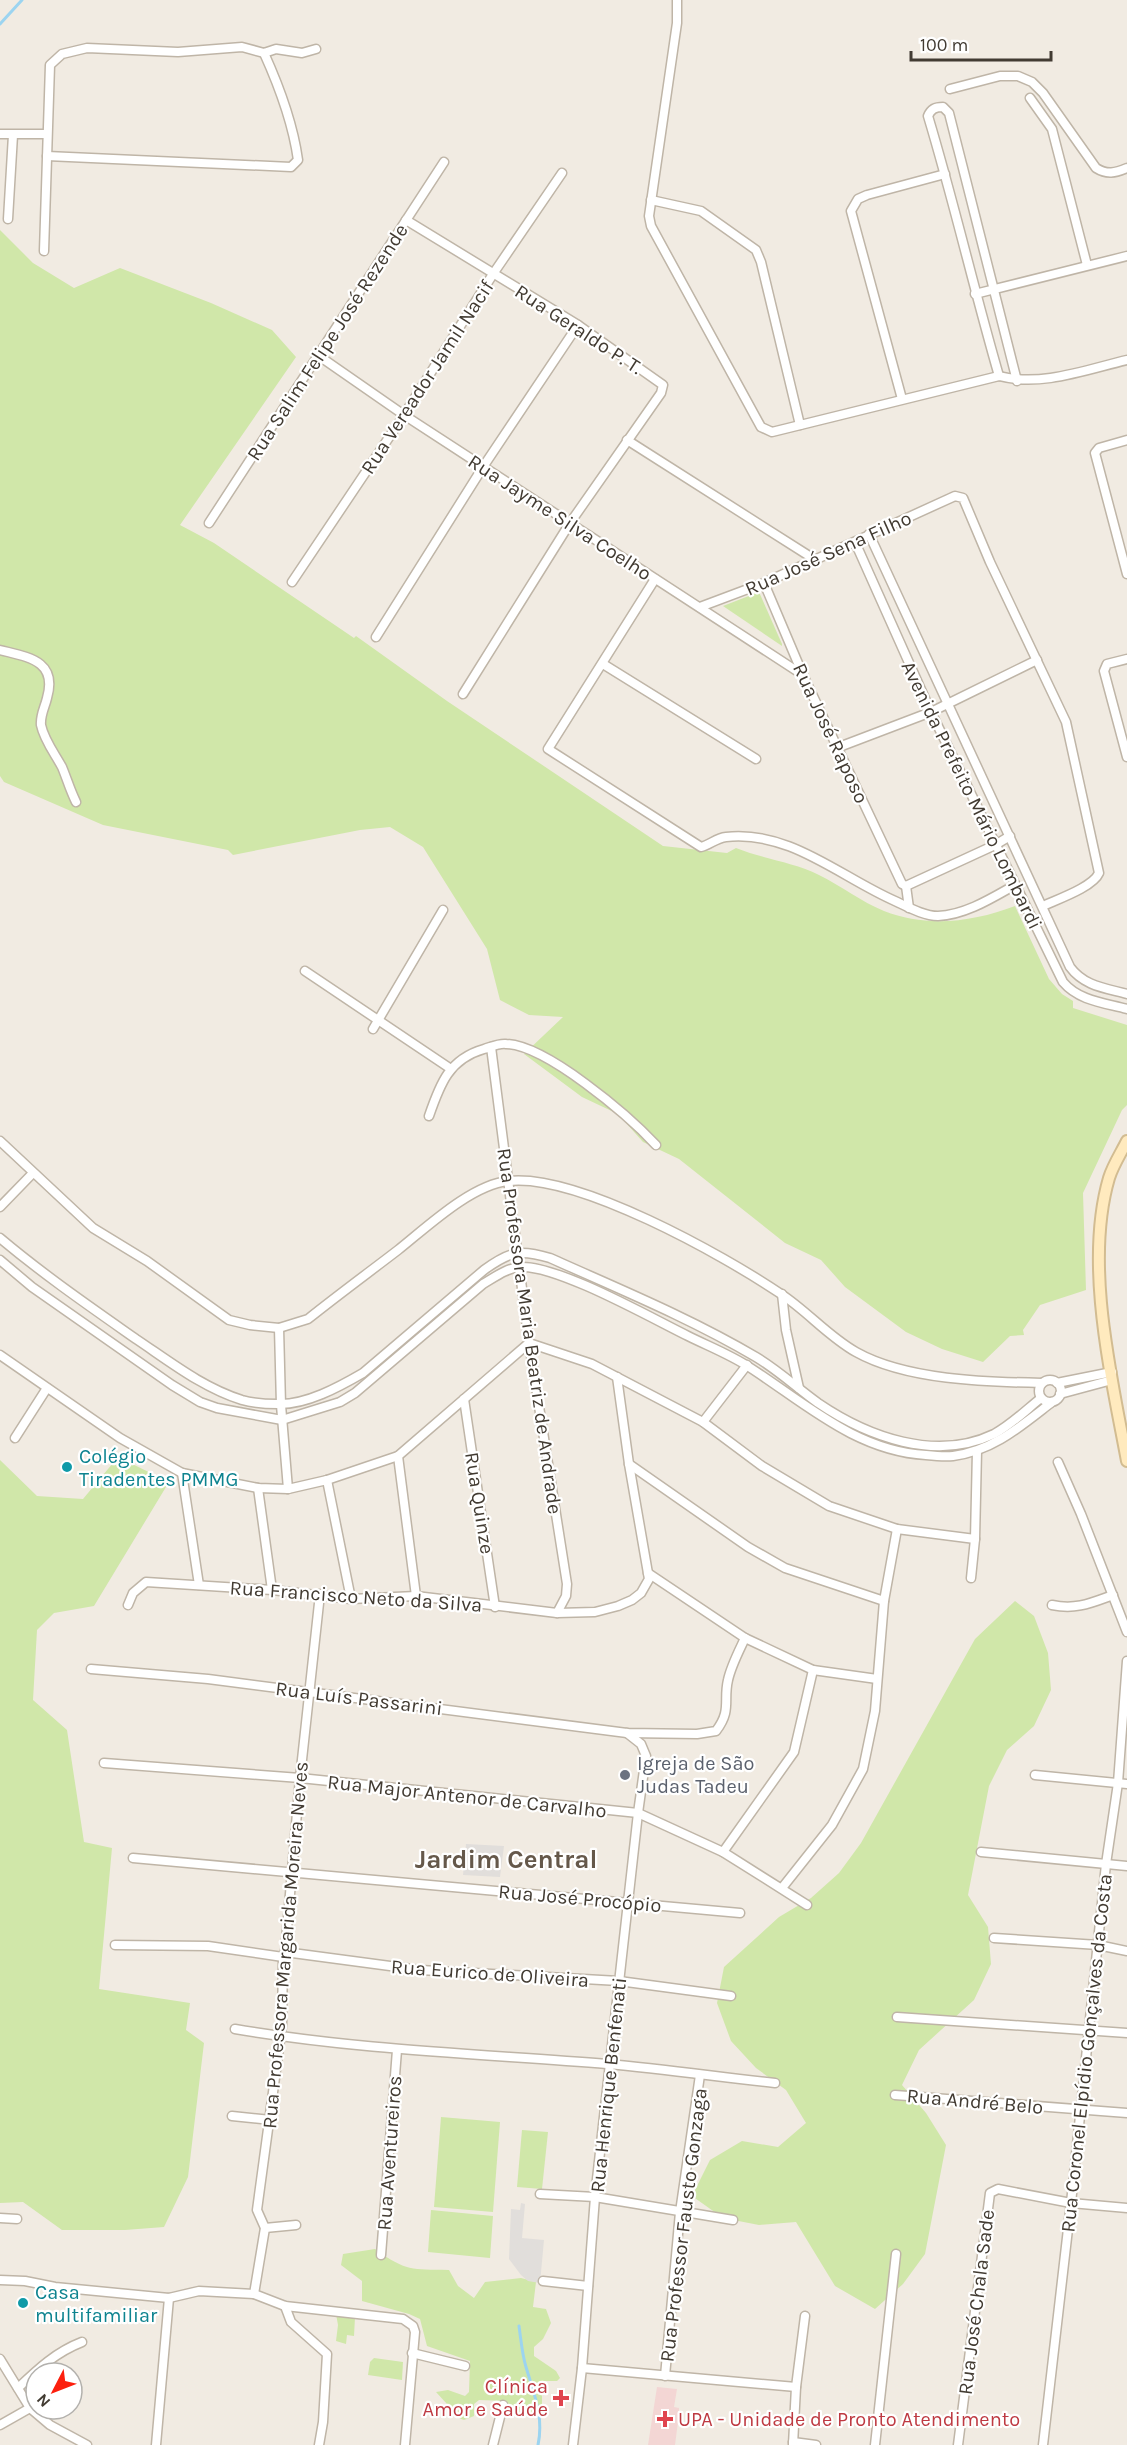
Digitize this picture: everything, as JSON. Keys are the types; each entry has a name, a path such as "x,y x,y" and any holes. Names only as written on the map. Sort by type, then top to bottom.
{"main road":[{"path":"1125,1146 1109,1176 1103,1202 1099,1239 1101,1301 1127,1461"}],"street":[{"path":"677,0 677,23 649,216 651,226 762,427 772,432 999,376 1017,381 1037,381 1127,360"},
{"path":"44,251 50,65 62,54 87,48 178,52 242,47 264,53 276,50 302,53 316,49"},
{"path":"47,156 291,167 298,160 296,147 275,78 264,53"},
{"path":"950,89 1000,76 1018,76 1032,82 1043,93 1096,168 1103,173 1112,173 1127,168"},
{"path":"1030,98 1052,129 1087,265"},
{"path":"999,376 928,116 933,109 938,107 943,107 948,112 1017,381"},
{"path":"0,134 46,134"},
{"path":"8,219 13,135"},
{"name":"Rua Salim Felipe José Rezende","path":"209,523 444,162"},
{"name":"Rua Vereador Jamil Nacif","path":"292,582 404,415 493,274 562,173"},
{"path":"902,399 851,211 858,199 867,195 945,174"},
{"path":"651,200 701,210 756,250 761,262 800,425"},
{"name":"Rua Geraldo P. T.","path":"406,220 578,325 661,382 663,385 661,393 627,440"},
{"path":"975,294 1127,256"},
{"path":"376,637 483,467 578,325"},
{"name":"Rua Jayme Silva Coelho","path":"319,356 404,415 803,675"},
{"path":"463,694 570,523 627,440 814,559"},
{"path":"1127,440 1099,448 1095,453 1127,574"},
{"name":"Rua José Sena Filho","path":"700,607 764,583 955,496 963,498 990,562 1037,660"},
{"name":"Avenida Prefeito Mário Lombardi","path":"870,534 1070,967 1078,977 1089,984"},
{"name":"Avenida Prefeito Mário Lombardi","path":"855,542 931,712 1063,982 1082,997 1127,1009"},
{"path":"655,579 548,749 700,847 726,837 774,841 806,852 909,908 938,916 964,910 987,901 1015,885"},
{"name":"Rua José Raposo","path":"764,583 803,675 903,884 909,908"},
{"path":"0,650 24,655 45,668 48,674 49,690 42,716 42,728 76,802"},
{"path":"1127,659 1107,664 1104,671 1127,757"},
{"path":"839,747 931,712 1037,660 1066,722 1099,873 1096,878 1077,890 1043,906"},
{"path":"603,664 756,759"},
{"path":"903,884 995,845 1010,836"},
{"path":"373,1029 443,910"},
{"path":"305,971 452,1069"},
{"path":"1082,997 1089,984 1127,994"},
{"path":"429,1116 437,1093 457,1061 470,1053 504,1043 520,1046 569,1072 611,1102 656,1144"},
{"name":"Rua Professora Maria Beatriz de Andrade","path":"491,1047 529,1343 567,1584 566,1596 557,1613"},
{"path":"0,1141 93,1228 147,1262 230,1320 250,1325 279,1328 308,1319 442,1214 464,1199 507,1181 559,1186 622,1209 695,1244 782,1294 856,1352 909,1372 940,1377 1042,1383 1050,1380 1057,1383 1112,1376"},
{"path":"0,1207 32,1173"},
{"path":"0,1238 47,1278 197,1379 243,1400 281,1405 318,1396 363,1373 484,1270 518,1251 550,1258 671,1312 757,1358 817,1402 860,1428 911,1444 944,1446 970,1443 995,1433 1041,1398"},
{"path":"0,1260 41,1293 172,1385 200,1402 234,1412 282,1420 340,1402 355,1393 483,1284 499,1274 520,1267 532,1268 574,1281 747,1365 844,1431 894,1450 920,1455 951,1456 977,1451 1003,1439 1057,1399 1060,1394 1112,1376"},
{"path":"782,1294 786,1330 799,1388"},
{"path":"279,1328 281,1405 288,1489"},
{"path":"1,1358 120,1438 182,1473 258,1488 288,1489 327,1480 398,1456 529,1343 592,1364 703,1422 762,1466 829,1506 897,1528 975,1539"},
{"path":"703,1422 747,1365"},
{"path":"617,1377 648,1573 744,1638 813,1670 876,1679"},
{"path":"1041,1398 1039,1390 1042,1383"},
{"path":"1057,1383 1060,1394"},
{"path":"15,1438 47,1388"},
{"path":"1041,1398 1052,1402"},
{"name":"Rua Quinze","path":"464,1399 495,1607"},
{"path":"971,1578 975,1539 977,1451"},
{"path":"398,1456 416,1596"},
{"path":"1058,1462 1127,1632"},
{"path":"629,1464 748,1547 785,1568 884,1601"},
{"path":"182,1473 199,1585"},
{"path":"327,1480 351,1599"},
{"path":"258,1488 272,1590"},
{"path":"782,1888 832,1825 863,1769 875,1711 884,1601 897,1528"},
{"name":"Rua Francisco Neto da Silva","path":"128,1605 133,1593 146,1582 272,1590 351,1599 416,1596 557,1613 595,1612 632,1600 645,1587 649,1579 648,1573"},
{"name":"Rua Professora Margarida Moreira Neves","path":"254,2294 265,2228 257,2210 281,2036 284,1954 320,1594"},
{"path":"1052,1605 1071,1608 1083,1606 1113,1594"},
{"name":"Rua Luís Passarini","path":"91,1670 208,1680 627,1733 698,1734 716,1731 724,1720 728,1700 728,1680 744,1638"},
{"name":"Rua Coronel Elpídio Gonçalves da Costa","path":"1043,2445 1090,2029 1106,1864 1123,1784 1127,1661"},
{"path":"723,1851 794,1752 813,1670"},
{"name":"Rua Henrique Benfenati","path":"573,2445 609,2064 646,1756 641,1744 627,1733"},
{"name":"Rua Major Antenor de Carvalho","path":"104,1763 300,1778 638,1814 723,1851 807,1905"},
{"path":"1035,1775 1123,1784"},
{"path":"981,1852 1127,1866"},
{"name":"Rua José Procópio","path":"134,1858 740,1913"},
{"path":"994,1938 1098,1945 1127,1951"},
{"name":"Rua Eurico de Oliveira","path":"115,1945 208,1946 420,1970 619,1981 731,1996"},
{"path":"897,2017 1127,2033"},
{"path":"235,2029 397,2050 609,2064 775,2083"},
{"name":"Rua Aventureiros","path":"381,2255 397,2050"},
{"name":"Rua Professor Fausto Gonzaga","path":"665,2376 680,2212 700,2075"},
{"name":"Rua André Belo","path":"895,2095 1127,2113"},
{"path":"232,2116 271,2120"},
{"name":"Rua José Chala Sade","path":"958,2445 989,2195 998,2189 1071,2203"},
{"path":"540,2194 595,2197 733,2220"},
{"path":"1071,2203 1127,2208"},
{"path":"0,2218 17,2219"},
{"path":"265,2228 296,2225"},
{"path":"875,2445 897,2254"},
{"path":"0,2280 25,2281 55,2288 169,2298 199,2291 254,2294 285,2306 403,2319 413,2326 415,2332 405,2445"},
{"path":"543,2281 588,2286"},
{"path":"156,2445 169,2298"},
{"path":"285,2306 291,2322 327,2354 325,2402 319,2445"},
{"path":"805,2316 796,2387 793,2444 816,2445"},
{"path":"18,2388 46,2361 67,2347 82,2342"},
{"path":"412,2353 465,2366"},
{"path":"0,2359 24,2398"},
{"path":"582,2368 796,2387"},
{"path":"493,2445 503,2405"},
{"path":"0,2425 24,2411"},
{"path":"44,2421 81,2444"}],"shaded area":[{"path":"466,1844 504,1846 500,1877 463,1875"},
{"path":"521,2203 525,2204 522,2238 544,2240 540,2283 528,2281 509,2259 511,2209 520,2210"},
{"name":"UPA - Unidade de Pronto Atendimento","path":"657,2387 677,2389 674,2407 679,2408 679,2414 675,2445 648,2445"}],"green space":[{"path":"0,230 33,263 74,288 120,268 211,303 272,330 296,357 180,525 214,543 354,638 356,636 447,701 663,846 727,853 736,848 809,871 884,911 917,920 966,919 1015,906 1049,979 1062,994 1073,1001 1073,1008 1127,1025 1127,1105 1122,1110 1083,1193 1086,1290 1040,1305 1023,1330 1024,1335 1010,1336 983,1362 942,1349 906,1332 845,1287 821,1260 785,1243 679,1159 643,1142 618,1114 582,1097 524,1054 563,1017 529,1015 500,1000 487,949 423,847 390,827 360,830 233,855 228,850 103,825 4,782 0,776"},
{"path":"759,592 782,644 782,646 723,606"},
{"path":"118,1457 169,1482 94,1606 54,1613 37,1630 33,1700 67,1730 84,1842 112,1848 99,1989 190,2003 186,2030 204,2043 188,2177 164,2227 125,2230 62,2230 23,2202 0,2203 0,1460 37,1496 83,1499"},
{"path":"1015,1601 1034,1616 1048,1653 1051,1690 1034,1726 1007,1750 989,1786 968,1895 988,1927 991,1964 974,2000 919,2050 902,2085 926,2113 946,2145 925,2254 903,2284 875,2309 835,2286 796,2222 759,2225 723,2218 692,2196 710,2160 742,2141 778,2147 806,2123 786,2090 756,2068 731,2041 717,2003 724,1967 779,1917 811,1898 839,1873 861,1843 975,1639"},
{"path":"441,2117 500,2122 493,2212 434,2207"},
{"path":"522,2130 548,2132 542,2189 517,2187"},
{"path":"431,2210 493,2216 490,2258 428,2252"},
{"path":"375,2249 395,2262 410,2268 449,2270 458,2286 474,2298 485,2282 521,2278 536,2282 533,2307 546,2309 551,2323 543,2339 534,2347 534,2356 556,2371 560,2378 557,2381 542,2381 542,2413 534,2416 507,2412 507,2401 479,2400 474,2404 474,2416 464,2420 451,2415 447,2404 436,2392 448,2390 465,2396 469,2392 470,2361 427,2346 420,2319 362,2301 362,2281 341,2265 343,2254"},
{"path":"336,2314 355,2317 354,2336 347,2335 346,2344 336,2341 338,2325"},
{"path":"374,2358 403,2362 402,2380 368,2375 370,2362"}],"waterway":[{"path":"0,24 22,0"},
{"path":"519,2326 524,2357 539,2415 538,2445"}],"place":[{"name":"Colégio Tiradentes PMMG","path":"67,1467"},
{"name":"Igreja de São Judas Tadeu","path":"625,1775"},
{"name":"Casa multifamiliar","path":"23,2303"},
{"name":"Clínica Amor e Saúde","path":"561,2398"},
{"name":"UPA - Unidade de Pronto Atendimento","path":"665,2419"}],"district":[{"name":"Jardim Central","path":"506,1859"}]}
